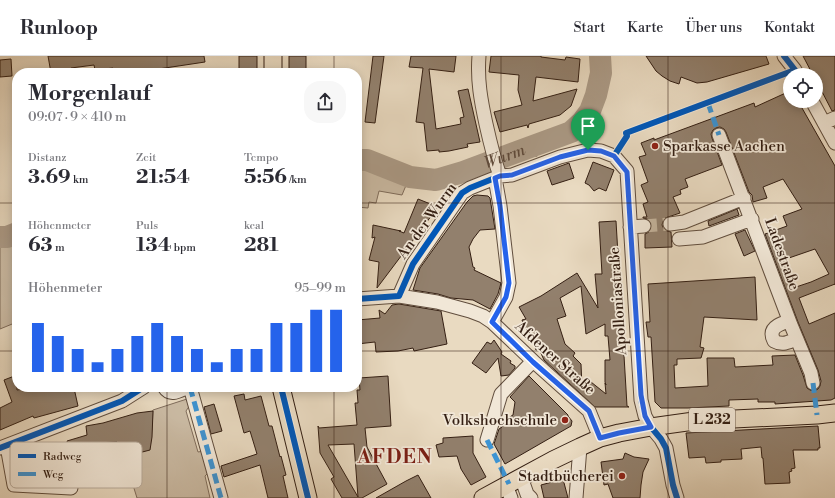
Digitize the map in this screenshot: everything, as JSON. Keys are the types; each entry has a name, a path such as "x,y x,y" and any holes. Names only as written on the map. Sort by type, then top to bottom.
{"main road":[{"path":"273,56 273,68"},
{"path":"282,392 308,498"},
{"name":"L 232","path":"483,498 509,492 520,478 553,460 600,438 619,433 694,421 835,413"}],"street":[{"path":"479,56 479,91 497,174 509,283 506,297 492,322"},
{"path":"784,56 793,68"},
{"path":"818,108 829,120 835,143"},
{"name":"Ladestraße","path":"720,135 814,383"},
{"name":"An der Wurm","path":"399,296 413,264 462,193 470,188 497,174 512,175 560,157 588,150 601,151 614,156 627,172"},
{"name":"Apolloniastraße","path":"627,172 641,400 645,416 666,448 677,498"},
{"path":"670,224 684,222 744,198"},
{"path":"679,239 703,237 752,218"},
{"path":"630,226 644,226"},
{"name":"Afdener Straße","path":"362,299 399,296 437,302 483,316 492,322 533,362 589,411 600,438"},
{"path":"790,321 775,327 772,334 774,341 779,344 783,344 797,339"},
{"path":"487,440 501,394 533,362"},
{"path":"16,442 122,401 136,392"},
{"path":"190,392 221,498"},
{"path":"3,447 10,471"},
{"path":"576,498 580,447"},
{"path":"520,478 527,494 531,498"}],"shaded area":[{"path":"362,153 381,158 413,171 436,178 434,190 407,183 402,195 379,191 376,203 369,202 368,208 362,207"},
{"path":"12,235 12,324 0,329 0,236"},
{"path":"190,398 190,405 186,411 198,452 204,451 209,472 205,476 210,498 137,498 134,488 142,488 142,442 139,442 152,430 153,410"}],"building":[{"path":"48,56 204,56 205,62 165,68 95,68 94,65 71,68 50,68"},
{"path":"239,56 257,56 257,68 239,68"},
{"path":"289,56 306,56 306,68 289,68"},
{"path":"373,56 384,56 375,123 365,122"},
{"path":"411,56 456,56 454,72 429,69 436,129 461,124 460,118 464,117 458,91 468,89 480,142 467,144 468,147 449,151 427,151 424,123 416,122 423,68 409,67"},
{"path":"491,56 541,56 565,60 566,57 580,59 578,82 536,77 533,101 577,89 571,106 560,115 529,124 528,128 527,125 500,132 494,112 522,105 518,90 519,75 489,72"},
{"path":"646,56 766,56 769,64 707,82 697,83 681,77 679,84 670,81 656,71"},
{"path":"803,56 835,56 835,110 832,111 823,94 823,68 809,68"},
{"path":"11,59 12,76 0,77 0,60"},
{"path":"783,94 783,108 802,108 835,166 835,284 799,298 809,324 835,313 835,398 831,400 775,404 775,402 758,402 758,399 729,400 729,406 661,408 655,402 651,337 648,337 646,322 650,322 648,284 755,277 757,320 704,317 700,347 704,348 701,358 677,359 677,365 674,365 675,388 708,386 707,358 734,358 735,367 773,365 772,356 795,355 807,388 814,391 820,386 821,381 818,370 798,322 765,234 787,226 783,216 802,209 783,179 763,187 767,198 753,202 752,195 749,192 724,129 720,127 716,128 711,134 722,165 685,179 688,187 680,190 681,194 673,197 680,213 665,218 662,225 664,229 671,232 672,247 645,248 645,234 649,232 652,226 650,221 643,218 647,217 643,204 648,202 641,185 648,182 639,157 646,155 641,143 654,138 654,140 754,103 755,107","holes":["815,249 829,274 796,287 786,259"]},
{"path":"593,162 614,170 606,191 599,188 594,191 585,183"},
{"path":"569,163 574,178 552,185 547,171"},
{"path":"473,196 488,196 490,198 495,229 480,230 469,247 473,267 475,268 474,270 501,283 498,294 490,309 473,300 451,298 438,294 413,290 420,268 467,202"},
{"path":"418,199 438,207 377,288 379,262 369,260 375,237 372,238 373,225 404,233"},
{"path":"737,209 739,215 709,226 708,221"},
{"path":"616,221 627,406 629,407 595,407 544,360 539,349 536,350 533,342 530,343 522,320 526,319 519,307 541,296 577,273 598,308 595,274 602,274 599,222","holes":["581,286 586,334 605,324 605,336 608,336 610,360 605,360 606,394 591,382 582,388 581,364 573,356 575,353 565,344 557,319 566,316 560,298"]},
{"path":"745,230 755,251 744,256 735,234"},
{"path":"399,304 441,311 447,344 414,351 413,348 398,351 376,352 375,342 362,343 362,320 380,318 379,310 385,314 392,305"},
{"path":"494,340 502,352 501,354 515,366 509,375 501,376 498,358 486,373 472,363 487,342 491,344"},
{"path":"388,376 391,426 365,428 367,447 387,484 362,498 342,498 331,479 334,477 320,453 318,426 319,428 357,425 355,403 358,403 357,392 362,392 362,378","holes":["354,444 358,497 328,445"]},
{"path":"529,376 568,415 572,421 571,426 505,464 494,444 499,429 502,427 503,421 513,415 515,402 510,397"},
{"path":"12,377 12,392 75,392 78,406 34,418 33,416 0,430 0,408 12,402 4,380"},
{"path":"244,394 245,400 261,396 269,426 272,426 280,457 281,456 286,475 283,476 288,498 268,498 260,465 224,477 221,466 257,454 250,431 244,433 234,396"},
{"path":"214,404 222,431 211,434 204,407"},
{"path":"153,411 150,450 142,452 142,442 67,442 87,435 86,426 103,423 137,413"},
{"path":"818,426 820,448 818,448 818,450 793,450 795,468 791,469 792,471 789,472 790,483 765,484 761,447 741,449 742,459 721,460 721,462 706,463 705,457 689,458 686,433"},
{"path":"473,436 473,453 486,477 471,485 461,469 457,456 439,457 436,445 443,443 443,438"},
{"name":"Stadtbücherei","path":"625,453 634,457 649,459 643,472 640,498 613,498 608,484 604,485 601,462 623,459"},
{"path":"418,475 431,498 376,498 406,481"},
{"path":"563,479 568,498 544,498 541,485"}],"waterway":[{"name":"Wurm","path":"362,160 367,160 410,177 436,180 463,172 571,132 582,122 590,111 596,95 601,73 600,56"},
{"path":"536,155 539,144"},
{"name":"Wurm","path":"0,237 12,235"}],"tunnel":[{"path":"644,226 670,224"}],"marked path":[{"path":"708,103 719,135"},
{"path":"813,383 817,415"},
{"path":"191,392 221,498"},
{"path":"487,440 509,484"}],"cycle path":[{"path":"614,156 627,136 626,133 795,70 784,56"},
{"path":"362,299 399,296 413,264 462,193 470,188 500,176 512,175 560,157 588,150 601,151 614,156 627,171 641,400 645,416 666,448 677,498"},
{"path":"16,442 122,401 136,392"},
{"path":"282,392 308,498"},
{"path":"0,448 10,444"}],"place":[{"name":"Sparkasse Aachen","path":"655,146"},
{"name":"Volkshochschule","path":"565,420"},
{"name":"Stadtbücherei","path":"622,476"}],"district":[{"name":"AFDEN","path":"395,457"}],"route":[{"path":"588,150 601,151 614,156 627,172 641,400 645,416 651,427 600,438 589,411 533,362 492,322 506,297 509,283 500,206 495,178 512,175 560,157 588,150"}]}
